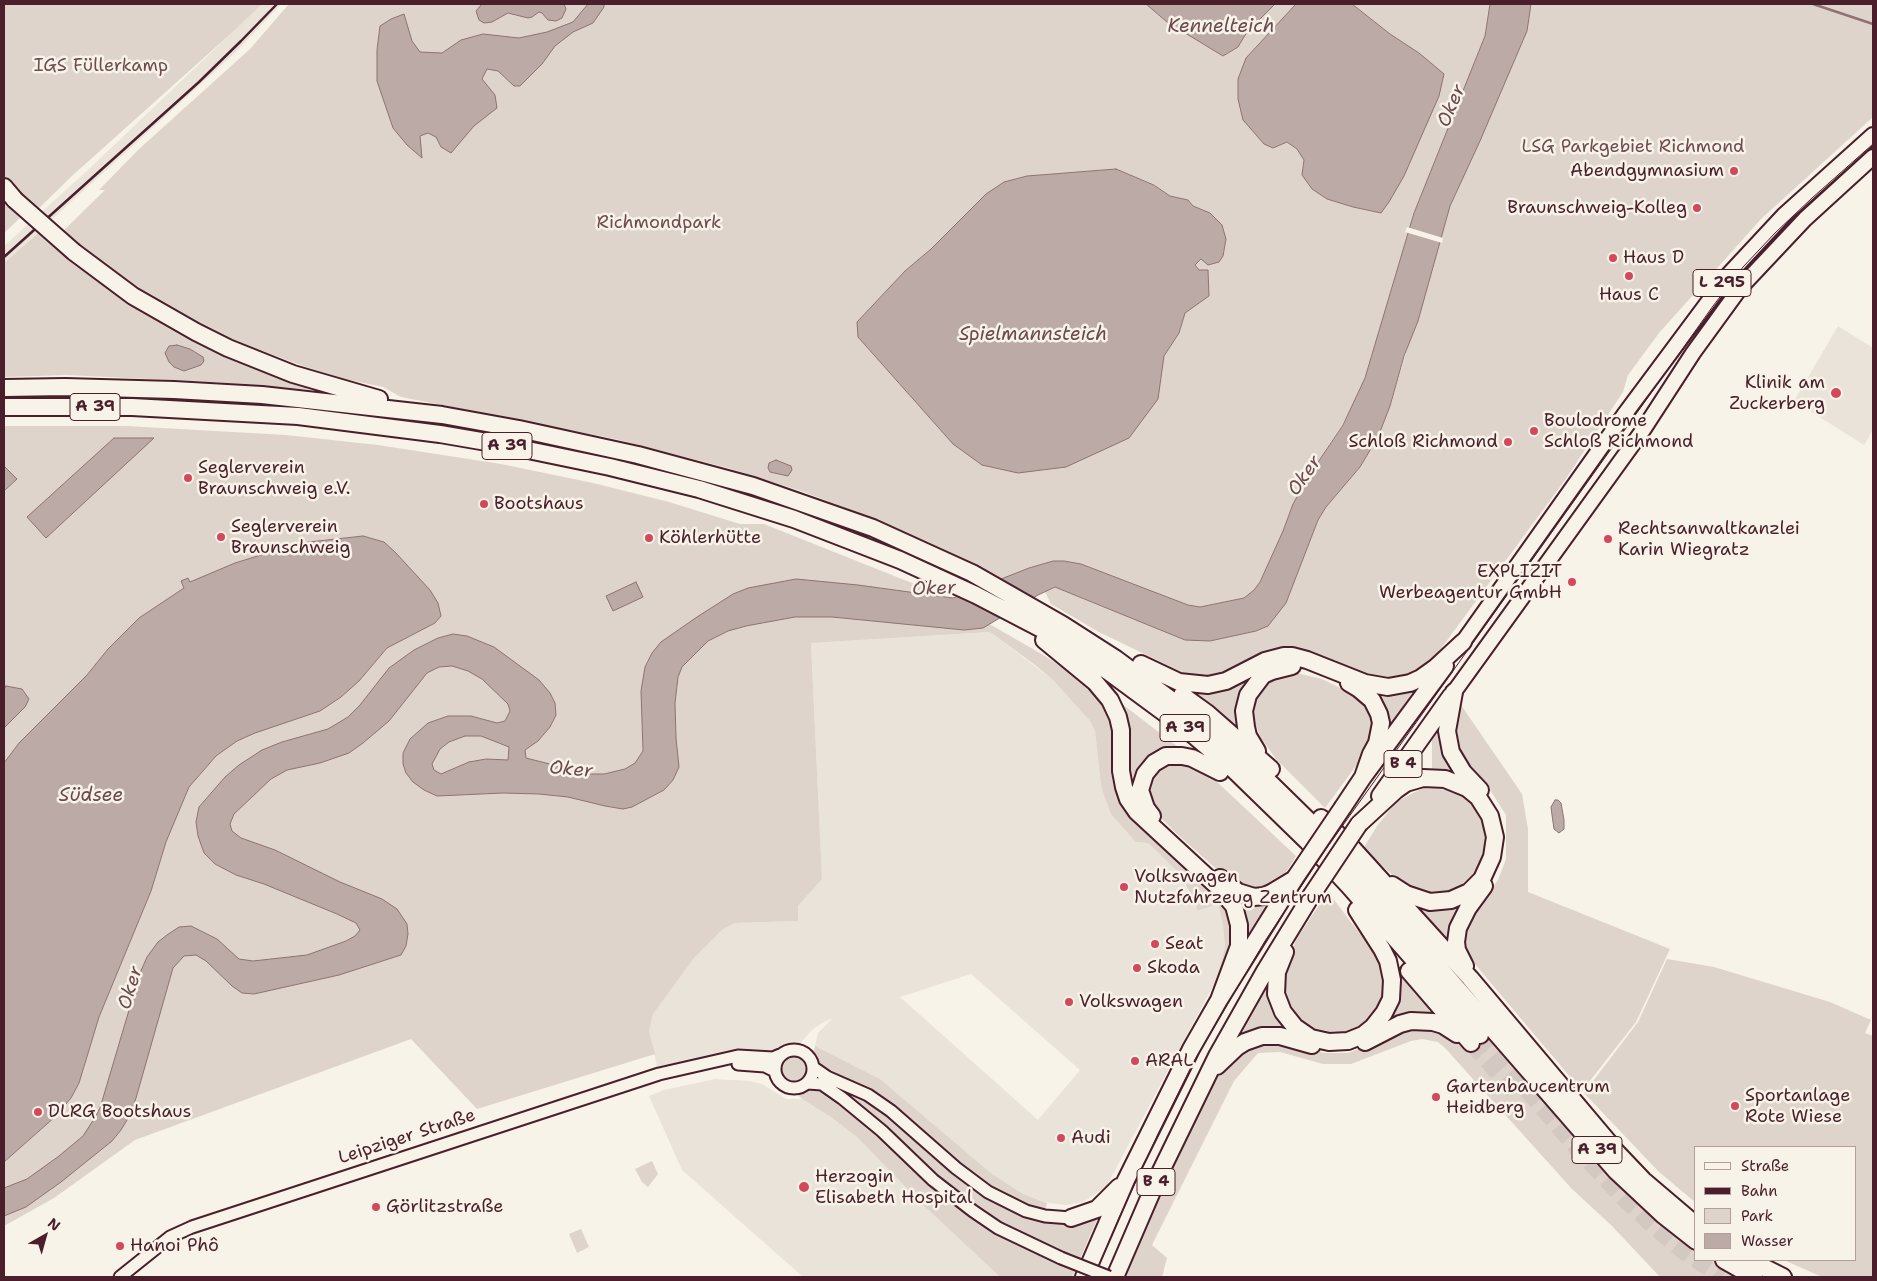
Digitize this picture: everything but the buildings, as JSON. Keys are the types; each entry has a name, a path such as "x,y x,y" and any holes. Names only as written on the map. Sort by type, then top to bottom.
{"highway":[{"path":"4,187 15,200 74,252 133,296 196,332 228,348 292,374 442,416"},
{"name":"A 39","path":"4,388 65,387 200,391 311,400 442,416 529,431 638,454 753,486 815,507 901,540 972,573 1067,623 1168,696 1268,781 1351,867 1616,1171 1656,1209 1694,1239"},
{"name":"A 39","path":"4,407 123,407 213,410 338,421 440,434 565,457 716,494 794,518 900,560 997,605 1044,636 1083,654 1135,690 1191,733 1283,816 1348,885 1475,1039"},
{"path":"1067,623 1140,664 1179,682 1208,685 1226,681 1265,661 1292,656 1365,683 1388,688 1410,683 1421,678 1462,642"},
{"path":"1044,636 1158,720 1220,772 1279,827 1475,1039"},
{"path":"1044,636 1095,682 1110,700 1118,717 1121,730 1124,787 1128,799 1137,812 1217,886 1234,906 1239,924 1239,946 1220,1000"},
{"name":"B 4","path":"1084,1277 1126,1180 1191,1049 1220,1000 1295,878 1363,777 1462,642"},
{"path":"1140,664 1207,713 1280,778 1362,860 1470,978 1610,1144"},
{"path":"1280,778 1248,736 1244,711 1248,695 1263,675 1292,666 1311,669 1352,684 1372,700 1379,714 1380,733 1363,777"},
{"path":"1454,692 1447,731 1451,752 1463,772 1486,796 1494,809 1501,830 1502,843 1501,853 1491,876 1468,908 1458,928 1457,950 1470,978"},
{"name":"B 4","path":"1115,1277 1159,1175 1232,1028 1311,896 1359,824 1454,692"},
{"path":"1220,772 1192,758 1166,756 1154,763 1145,774 1140,790 1146,808 1152,816 1230,888 1238,892 1254,897 1264,896 1295,878"},
{"path":"1359,824 1396,790 1423,778 1434,778 1454,782 1468,788 1478,797 1490,816 1495,837 1492,857 1482,879 1464,895 1444,902 1423,900 1406,894 1362,860"},
{"path":"1296,920 1292,940 1277,972 1276,994 1278,1004 1295,1027 1311,1038 1329,1042 1348,1041 1373,1028 1389,1004 1392,989 1388,961 1357,910"},
{"path":"1201,1088 1216,1066 1230,1053 1245,1042 1262,1036 1291,1038 1325,1048 1345,1048 1367,1041 1400,1024 1411,1021 1424,1021 1444,1025 1475,1039"},
{"path":"1510,1048 1538,1071 1644,1180 1694,1223"},
{"path":"1071,1218 1097,1209 1126,1180"},
{"path":"1726,1261 1754,1277"},
{"path":"1750,1261 1783,1277"}],"main road":[{"name":"L 295","path":"1462,642 1624,415 1729,274 1779,220 1873,135"},
{"name":"L 295","path":"1454,692 1643,430 1693,353 1741,287 1805,219 1873,158"}],"street":[{"name":"Leipziger Straße","path":"120,1277 170,1237 192,1226 659,1074 738,1056 773,1058 791,1050 800,1050 808,1055 814,1068"},
{"path":"775,1071 777,1060 780,1056"},
{"name":"Leipziger Straße","path":"719,1061 765,1066 775,1071 781,1083 788,1087 796,1088 808,1083 822,1084 882,1131 933,1180 998,1228 1061,1258 1109,1277"},
{"path":"808,1083 814,1068 827,1077 868,1096 891,1111 956,1168 988,1192 1026,1211 1045,1216 1071,1218"}],"shaded area":[{"path":"262,4 281,4 236,52 4,263 4,246 88,170"},
{"name":"Klinik am Zuckerberg","path":"1838,326 1873,348 1873,430 1864,445 1794,401"},
{"path":"990,632 1053,680 1090,721 1095,731 1101,786 1136,842 1148,843 1179,873 1197,911 1218,904 1223,925 1225,947 1219,972 1213,986 1106,1187 1083,1202 1067,1205 1048,1203 1023,1194 991,1173 880,1079 815,1046 818,1033 833,1018 812,1030 798,1046 780,1055 756,1056 659,1074 649,1032 653,1014 695,957 723,929 735,923 798,921 798,906 822,879 811,643","holes":["971,974 1080,1070 1038,1120 900,997"]},
{"name":"Herzogin Elisabeth Hospital","path":"715,1079 749,1081 762,1084 786,1099 802,1099 831,1117 858,1138 923,1205 1000,1277 803,1277 682,1170 649,1096 664,1090"}],"green space":[{"name":"IGS Füllerkamp","path":"4,4 262,4 73,175 36,211 4,180"},
{"name":"Richmondpark","path":"289,4 1146,4 1167,22 1223,56 1238,47 1247,32 1275,4 1296,4 1246,58 1258,136 1264,144 1273,148 1287,142 1297,149 1304,160 1302,175 1312,189 1327,199 1380,213 1439,96 1419,53 1390,34 1352,4 1490,4 1485,36 1414,213 1365,378 1356,400 1293,504 1260,582 1254,590 1244,598 1200,607 1188,605 1081,564 1053,561 1029,568 1002,580 937,546 872,518 804,492 728,468 615,439 401,397 383,387 345,379 231,342 133,287 61,233 105,190 99,190 138,150 250,49","holes":["1116,169 1154,184 1170,196 1188,200 1193,206 1210,213 1222,225 1226,239 1223,256 1202,259 1195,265 1199,270 1209,296 1185,313 1179,333 1164,356 953,444 858,337 857,322 905,271 931,249 986,194 1004,182 1027,176"]},
{"name":"LSG Parkgebiet Richmond","path":"1531,4 1873,4 1873,117 1761,219 1659,333 1628,375 1623,392 1565,480 1437,654 1407,680 1379,682 1306,652 1233,673 1194,678 1099,632 1051,604 1045,592 1055,587 1185,640 1211,641 1256,631 1286,603 1318,520 1326,507 1360,467 1378,437 1390,406 1450,206 1527,31"},
{"path":"4,202 20,218 4,233"},
{"path":"38,233 74,263 110,289 323,391 229,383 67,375 4,377 4,263"},
{"path":"4,426 126,426 286,435 378,445 501,464 593,483 669,502 740,524 764,524 932,591 1045,656 1095,692 1106,708 1113,725 1118,795 1128,812 1149,835 1226,904 1236,934 1228,963 1213,986 1219,972 1225,947 1223,925 1218,904 1197,911 1194,900 1179,873 1148,843 1136,842 1111,814 1101,786 1095,731 1090,721 1053,680 1035,665 990,632 811,643 822,879 798,906 798,921 735,923 723,929 695,957 653,1014 649,1032 655,1054 477,1109 411,1039 135,1140 54,1198 4,1226 4,1162 56,1116 71,1098 79,1083 99,1017 151,891 166,842 189,787 216,756 237,741 359,681 387,648 435,623 441,616 363,536 300,543 190,582 188,578 184,588 108,649 87,675 19,743 4,763 4,491 17,479 4,466"},
{"path":"1296,673 1322,679 1354,695 1364,702 1372,713 1373,731 1364,755 1325,808 1276,759 1261,738 1254,721 1252,706 1257,693 1266,681 1281,675"},
{"path":"1247,674 1255,678 1242,734 1187,689"},
{"path":"1418,688 1385,733 1369,689 1400,691"},
{"path":"1113,697 1182,750 1168,751 1135,800"},
{"path":"1461,705 1522,794 1528,829 1528,892 1670,949 1636,1022 1582,1091 1469,957 1464,936 1467,921 1498,880 1506,859 1506,815 1490,790 1475,774 1461,752 1456,728"},
{"path":"1441,725 1466,784 1432,774 1432,738"},
{"path":"1168,764 1190,764 1215,780 1296,856 1282,879 1265,889 1254,890 1231,882 1156,813 1147,796 1153,775"},
{"path":"1423,788 1449,790 1466,798 1475,806 1485,830 1486,845 1483,857 1474,873 1462,884 1449,891 1433,893 1416,890 1397,879 1363,849 1377,826 1396,802"},
{"path":"1328,892 1380,960 1384,984 1383,1001 1375,1012 1367,1021 1355,1029 1344,1033 1326,1033 1311,1029 1298,1018 1287,1004 1282,988 1286,964 1297,938"},
{"path":"1470,894 1450,949 1408,901"},
{"path":"1240,900 1270,902 1246,938"},
{"name":"Sportanlage Rote Wiese","path":"1667,959 1714,967 1830,1002 1871,1020 1865,1033 1873,1036 1873,1277 1822,1277 1786,1261 1857,1261 1857,1146 1694,1146 1694,1201 1658,1171 1584,1093 1638,1022"},
{"path":"1396,968 1441,1020 1388,1026 1385,1021"},
{"path":"1271,978 1302,1038 1240,1037"},
{"path":"1431,1027 1451,1037 1464,1050 1487,1030 1694,1247 1694,1261 1713,1261 1740,1277 1660,1277 1612,1226 1572,1189 1446,1049 1438,1042 1422,1039 1411,1041 1351,1064 1323,1064 1280,1052 1258,1053 1234,1081 1152,1245 1167,1258 1162,1277 1126,1276 1181,1147 1204,1100 1220,1073 1233,1057 1260,1042 1301,1047 1325,1053 1348,1053 1376,1042 1403,1028"},
{"path":"815,1046 880,1079 991,1173 1023,1194 1047,1203 1043,1219 1100,1213 1072,1277 1000,1277 923,1205 858,1138 796,1093 809,1086 815,1077 818,1066 814,1051"},
{"path":"794,1055 804,1059 808,1069 804,1079 794,1083 784,1079 780,1069 784,1059"},
{"path":"652,1161 658,1174 648,1187 642,1182 635,1169"},
{"path":"581,1229 589,1247 577,1253 569,1234"}],"water":[{"path":"482,4 564,4 566,9 562,18 556,21 548,20 539,12 528,18 508,13 492,22 484,23 479,20 476,11"},
{"path":"588,4 604,4 604,7 593,23 573,32 555,46 542,64 520,86 514,86 498,71 487,69 482,79 495,95 497,108 474,126 451,153 441,147 436,137 428,133 420,136 422,158 407,145 393,128 377,81 377,50 380,26 391,19 404,14 412,41 420,52 442,53 461,40 483,34 519,38 547,32 573,22"},
{"name":"Kennelteich","path":"1146,4 1275,4 1247,32 1238,47 1223,56 1167,22"},
{"path":"1296,4 1352,4 1390,34 1419,53 1444,74 1439,96 1404,176 1381,213 1327,199 1312,189 1302,175 1304,160 1297,149 1287,142 1273,148 1264,144 1243,120 1238,99 1238,79 1246,58"},
{"name":"Oker","path":"1490,4 1531,4 1527,31 1450,206 1418,321 1404,356 1390,406 1378,437 1360,467 1326,507 1318,520 1286,603 1268,626 1256,631 1210,641 1185,640 1055,587 983,628 964,630 832,617 795,617 728,631 708,641 682,667 678,677 675,703 679,767 673,780 664,790 632,807 623,809 568,797 539,794 503,793 437,796 413,782 406,773 403,764 403,753 410,739 428,723 448,716 471,716 497,723 505,721 510,711 508,704 482,679 468,671 452,666 439,667 427,673 389,721 363,743 349,753 320,763 287,770 271,779 234,814 230,824 232,831 241,838 275,850 340,882 382,899 397,909 407,924 408,934 406,946 401,955 339,975 254,994 242,993 206,961 196,955 184,956 173,968 136,1098 130,1115 121,1130 112,1141 61,1182 26,1207 4,1216 4,1188 27,1179 59,1156 83,1136 94,1119 100,1108 140,973 147,957 158,942 179,927 191,926 217,939 239,959 253,961 307,955 346,941 355,936 360,930 356,923 337,914 264,884 236,875 215,864 204,853 198,836 196,822 199,807 225,777 262,750 282,742 328,729 348,717 360,705 389,668 414,650 438,638 453,634 467,636 494,647 539,680 550,693 555,703 556,715 550,727 538,741 525,750 526,758 589,774 604,774 625,769 635,763 643,751 641,691 645,667 652,653 661,642 697,617 733,594 748,588 796,579 953,598 1029,568 1053,561 1064,561 1081,564 1188,605 1200,607 1244,598 1260,582 1293,504 1310,474 1343,425 1365,378 1414,213 1485,36","holes":["465,736 481,736 509,747 508,760 486,759 469,762 441,774 434,770 432,764 440,749 449,742"]},
{"name":"Spielmannsteich","path":"1116,169 1154,185 1170,196 1188,200 1193,206 1210,213 1222,225 1226,239 1223,256 1219,262 1208,265 1201,259 1195,265 1199,270 1208,270 1209,296 1185,313 1179,333 1164,356 1158,399 1129,438 1066,467 1018,473 982,465 953,444 858,337 857,322 905,271 931,249 986,194 1004,182 1027,176"},
{"path":"177,345 190,349 203,357 204,361 201,365 184,371 174,367 169,362 165,353 169,346"},
{"path":"114,438 154,438 46,538 27,517"},
{"path":"776,460 791,466 792,470 788,476 770,472 768,468 769,463"},
{"path":"4,466 17,479 4,491"},
{"name":"Südsee","path":"363,536 384,542 395,552 430,590 438,603 441,616 435,623 387,648 359,681 341,697 320,711 237,741 216,756 189,787 166,842 151,891 99,1017 79,1083 71,1098 56,1116 4,1162 4,763 19,743 87,675 108,649 139,618 184,588 181,581 188,578 190,582 235,563 300,543"},
{"path":"636,582 643,597 613,611 606,596"},
{"path":"6,686 22,689 29,699 25,707 4,728 4,689"},
{"path":"1555,800 1561,803 1564,820 1564,829 1559,833 1554,829 1551,807"}],"pier":[{"path":"1407,227 1443,238 1442,243 1405,232"}],"waterway":[{"path":"1813,4 1873,24"}],"tunnel":[{"path":"1480,1035 1577,1149 1626,1201 1655,1228 1694,1259"},
{"path":"1471,1043 1518,1096"},
{"path":"1698,1261 1722,1277"}],"tram line":[{"path":"1094,1277 1119,1218 1194,1061 1265,941 1326,849 1713,306 1743,267 1775,233 1873,144"}],"railway":[{"path":"4,257 199,82 277,4"}],"place":[{"name":"Abendgymnasium","path":"1734,171"},
{"name":"Braunschweig-Kolleg","path":"1697,208"},
{"name":"Haus D","path":"1613,258"},
{"name":"Haus C","path":"1629,276"},
{"name":"Klinik am Zuckerberg","path":"1836,393"},
{"name":"Boulodrome Schloß Richmond","path":"1534,431"},
{"name":"Schloß Richmond","path":"1508,442"},
{"name":"Seglerverein Braunschweig e.V.","path":"188,478"},
{"name":"Bootshaus","path":"484,504"},
{"name":"Seglerverein Braunschweig","path":"221,537"},
{"name":"Köhlerhütte","path":"649,538"},
{"name":"Rechtsanwaltkanzlei Karin Wiegratz","path":"1608,539"},
{"name":"EXPLIZIT Werbeagentur GmbH","path":"1572,582"},
{"name":"Volkswagen Nutzfahrzeug Zentrum","path":"1124,887"},
{"name":"Seat","path":"1155,944"},
{"name":"Skoda","path":"1137,968"},
{"name":"Volkswagen","path":"1069,1002"},
{"name":"ARAL","path":"1135,1061"},
{"name":"Gartenbaucentrum Heidberg","path":"1436,1097"},
{"name":"Sportanlage Rote Wiese","path":"1735,1106"},
{"name":"DLRG Bootshaus","path":"38,1112"},
{"name":"Audi","path":"1061,1138"},
{"name":"Herzogin Elisabeth Hospital","path":"804,1187"},
{"name":"Görlitzstraße","path":"376,1207"},
{"name":"Hanoi Phô","path":"120,1246"}]}
